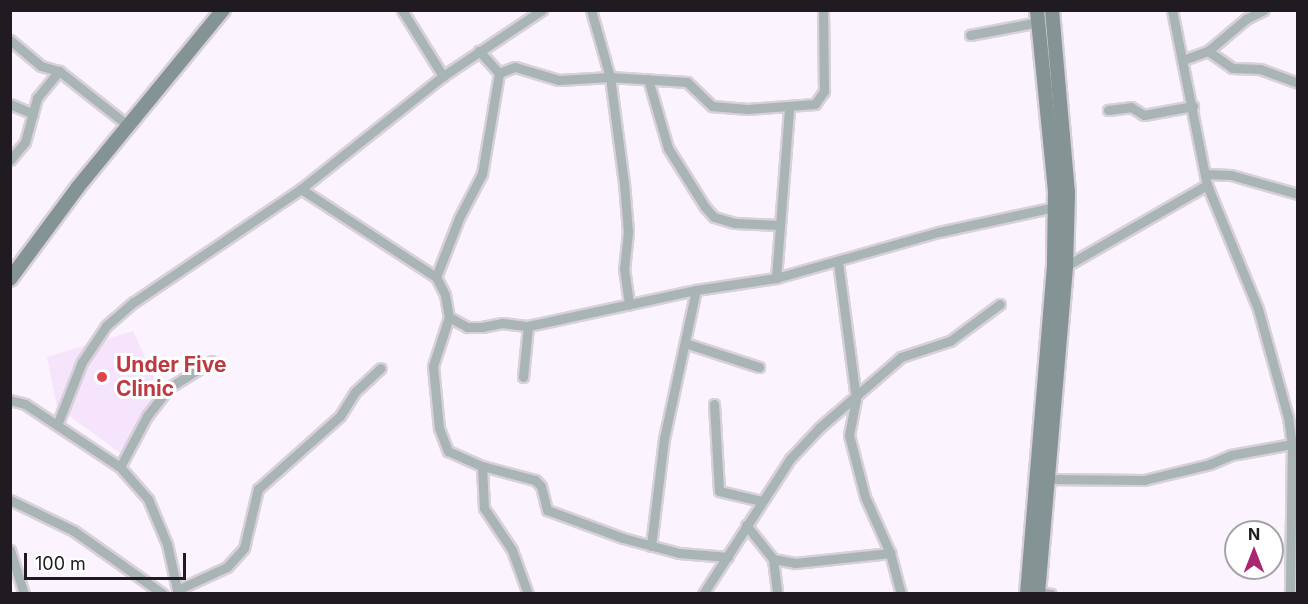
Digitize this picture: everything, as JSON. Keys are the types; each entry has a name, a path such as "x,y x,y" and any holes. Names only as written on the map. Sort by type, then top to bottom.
{"street":[{"path":"10,279 78,187 130,127 223,10"},
{"path":"402,10 443,76"},
{"path":"57,425 82,362 106,326 134,302 301,189 443,76 542,10"},
{"path":"591,10 610,77 624,183 628,232 624,268 629,305"},
{"path":"499,73 515,67 559,80 610,77 687,82 712,106 789,108 815,104 824,91 824,10"},
{"path":"1038,593 1066,266 1066,144 1052,10"},
{"path":"1172,10 1207,185 1261,317 1292,444 1294,513 1290,594"},
{"path":"1183,60 1208,51 1246,19 1264,10"},
{"path":"970,36 1038,16 1055,207 1038,593"},
{"path":"10,40 41,66 59,70 130,127"},
{"path":"479,51 499,73"},
{"path":"1208,51 1232,68 1260,69 1298,83"},
{"path":"10,160 25,142 38,98 59,70"},
{"path":"436,278 459,218 482,174 499,73"},
{"path":"648,79 668,148 705,207 714,217 735,223 778,225"},
{"path":"10,104 33,114"},
{"path":"1108,110 1131,107 1144,115 1193,106"},
{"path":"776,278 778,225 789,108"},
{"path":"1205,174 1231,175 1298,194"},
{"path":"1066,266 1207,185"},
{"path":"301,189 436,278 445,295 449,317 433,366 439,428 448,451 482,466 536,480 542,486 547,510 651,546 728,557"},
{"path":"449,317 467,327 528,326 696,290 776,278 939,232 1055,207"},
{"path":"838,262 856,399 849,435 865,497 890,552 901,594"},
{"path":"651,546 664,439 696,290"},
{"path":"703,594 790,459 819,428 856,399 901,357 950,341 1000,304"},
{"path":"523,377 528,326"},
{"path":"685,343 759,367"},
{"path":"120,467 147,416 170,387 212,361"},
{"path":"10,400 57,425 120,467 148,499 167,544 178,592 227,567 244,548 258,489 340,416 356,392 381,368"},
{"path":"714,404 719,491 761,501"},
{"path":"1047,479 1144,480 1210,464 1231,455 1292,444"},
{"path":"482,466 484,508 512,550 528,594"},
{"path":"10,500 74,531 163,594"},
{"path":"746,525 773,559 777,594"},
{"path":"10,550 24,594"},
{"path":"773,559 795,563 890,552"}],"shaded area":[{"name":"Under Five Clinic","path":"133,331 162,396 127,458 57,407 47,357"}],"place":[{"name":"Under Five Clinic","path":"102,377"}]}
